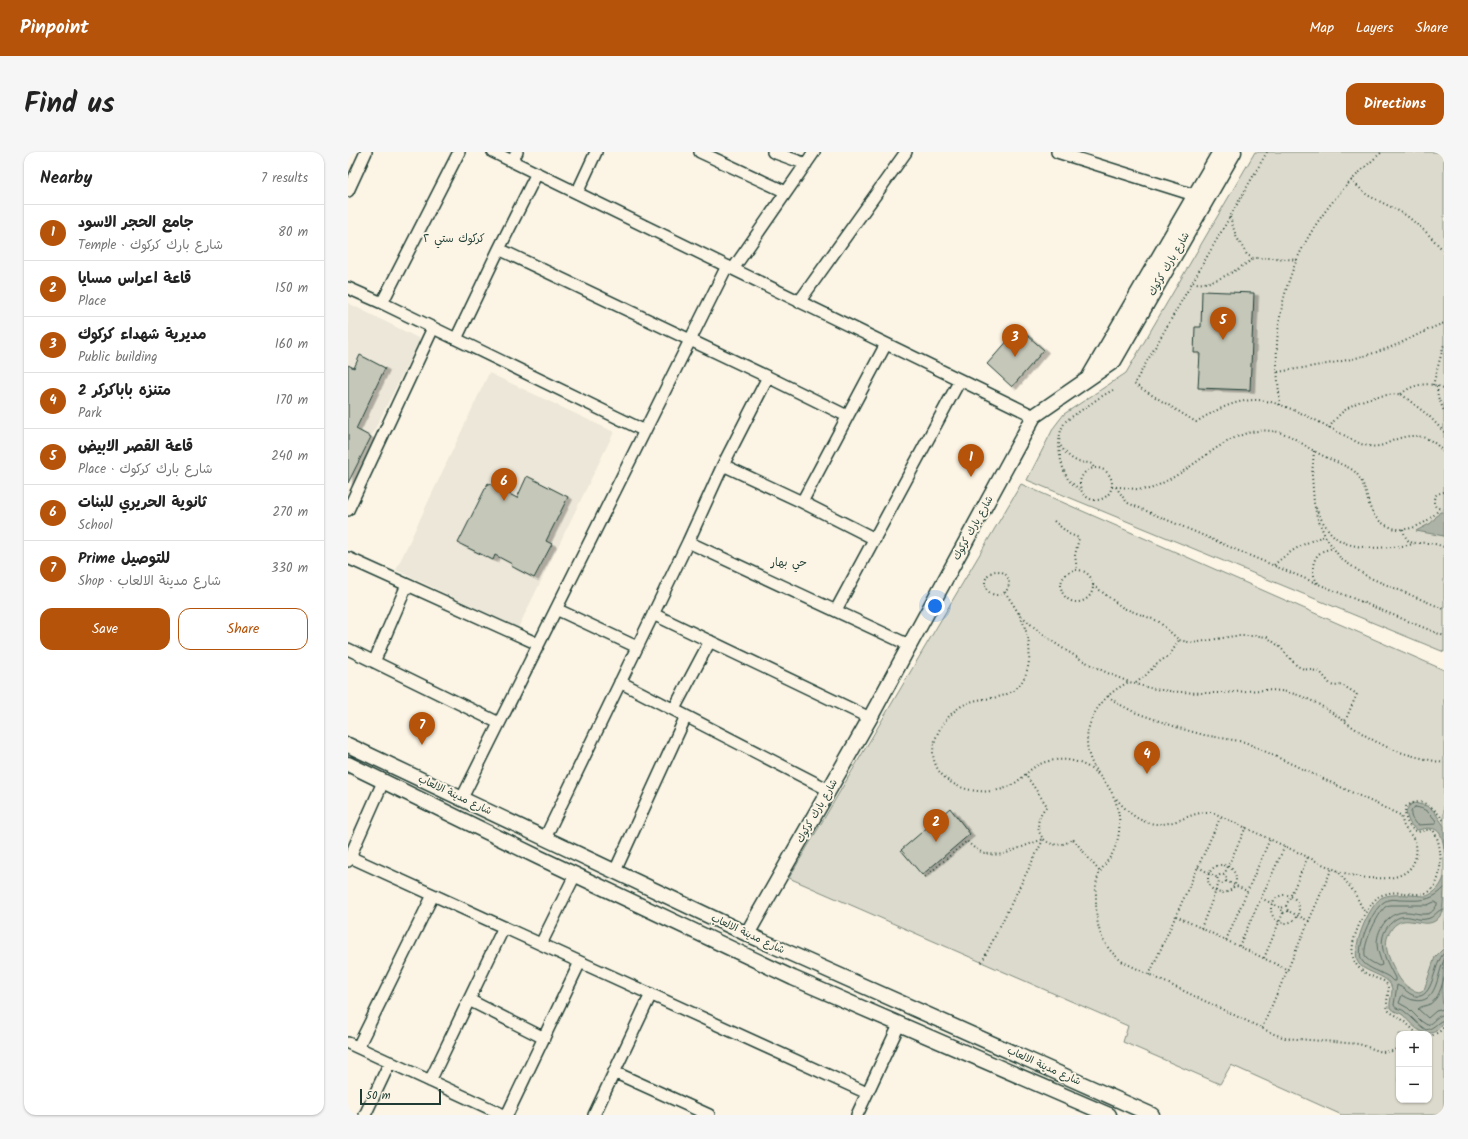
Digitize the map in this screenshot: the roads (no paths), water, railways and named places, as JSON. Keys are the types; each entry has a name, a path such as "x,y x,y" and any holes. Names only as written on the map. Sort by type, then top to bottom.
{"main road":[{"path":"1087,379 1220,152"},
{"name":"شارع بارك كركوك","path":"747,934 870,718 1034,416 1114,361 1234,152"},
{"name":"شارع مدينة الالعاب","path":"348,745 747,934 1152,1115"},
{"name":"شارع مدينة الالعاب","path":"348,764 575,875 793,978 1109,1115"},
{"path":"666,918 674,899"},
{"path":"980,1059 987,1041"}],"street":[{"path":"348,191 351,177 366,152"},
{"path":"382,303 459,152"},
{"path":"495,152 514,157 537,173 577,193 1034,416"},
{"path":"577,193 596,152"},
{"path":"700,152 786,192"},
{"path":"773,152 806,164"},
{"path":"462,798 690,340 730,268 814,152"},
{"path":"799,302 906,152"},
{"path":"1057,152 1194,196"},
{"path":"456,339 498,249 537,173"},
{"path":"498,249 847,416"},
{"path":"348,288 434,328 645,431"},
{"path":"348,510 352,489 434,328"},
{"path":"802,502 886,344"},
{"path":"546,838 688,542 723,465 768,377"},
{"path":"836,610 960,380"},
{"path":"723,465 802,502 875,539"},
{"path":"688,542 909,645"},
{"path":"348,558 538,644"},
{"path":"374,662 407,585"},
{"path":"556,609 637,647"},
{"path":"653,614 870,718"},
{"path":"674,709 710,641"},
{"path":"348,649 499,723"},
{"path":"620,682 829,790"},
{"path":"614,871 686,716"},
{"path":"384,782 349,859 504,927 867,1093"},
{"path":"541,944 575,875"},
{"path":"433,895 353,1045 504,1115"},
{"path":"430,1081 504,927"},
{"path":"508,1115 580,962"},
{"path":"594,1115 651,994"},
{"path":"469,1000 544,1038"},
{"path":"857,1115 899,1025"},
{"path":"365,1115 390,1062"},
{"path":"614,1072 709,1115"}],"water":[{"path":"1440,512 1444,512 1444,536 1416,531 1431,523"},
{"path":"1414,803 1427,806 1434,811 1444,826 1444,849 1442,837 1437,830 1429,828 1418,830 1409,822 1406,811 1410,805"},
{"path":"1444,877 1443,903 1440,916 1436,920 1427,923 1408,921 1399,922 1392,929 1386,942 1392,965 1398,976 1402,982 1412,990 1419,992 1424,990 1435,957 1444,948 1442,994 1444,1019 1441,1026 1432,1033 1432,1031 1421,1031 1403,1015 1390,1008 1392,990 1391,985 1388,981 1359,964 1357,949 1358,940 1366,919 1381,898 1391,895 1427,896 1433,893"}],"place":[{"name":"قاعة القصر الابيض","path":"1223,340"},
{"name":"مديرية شهداء كركوك","path":"1015,357"},
{"name":"جامع الحجر الاسود","path":"971,477"},
{"name":"ثانوية الحريري للبنات","path":"504,501"},
{"name":"Prime للتوصيل","path":"422,745"},
{"name":"متنزه باباكركر 2","path":"1147,774"},
{"name":"قاعة اعراس مسايا","path":"936,842"}],"district":[{"name":"كركوك ستي ٢","path":"454,239"},
{"name":"حي بهار","path":"789,563"}]}
